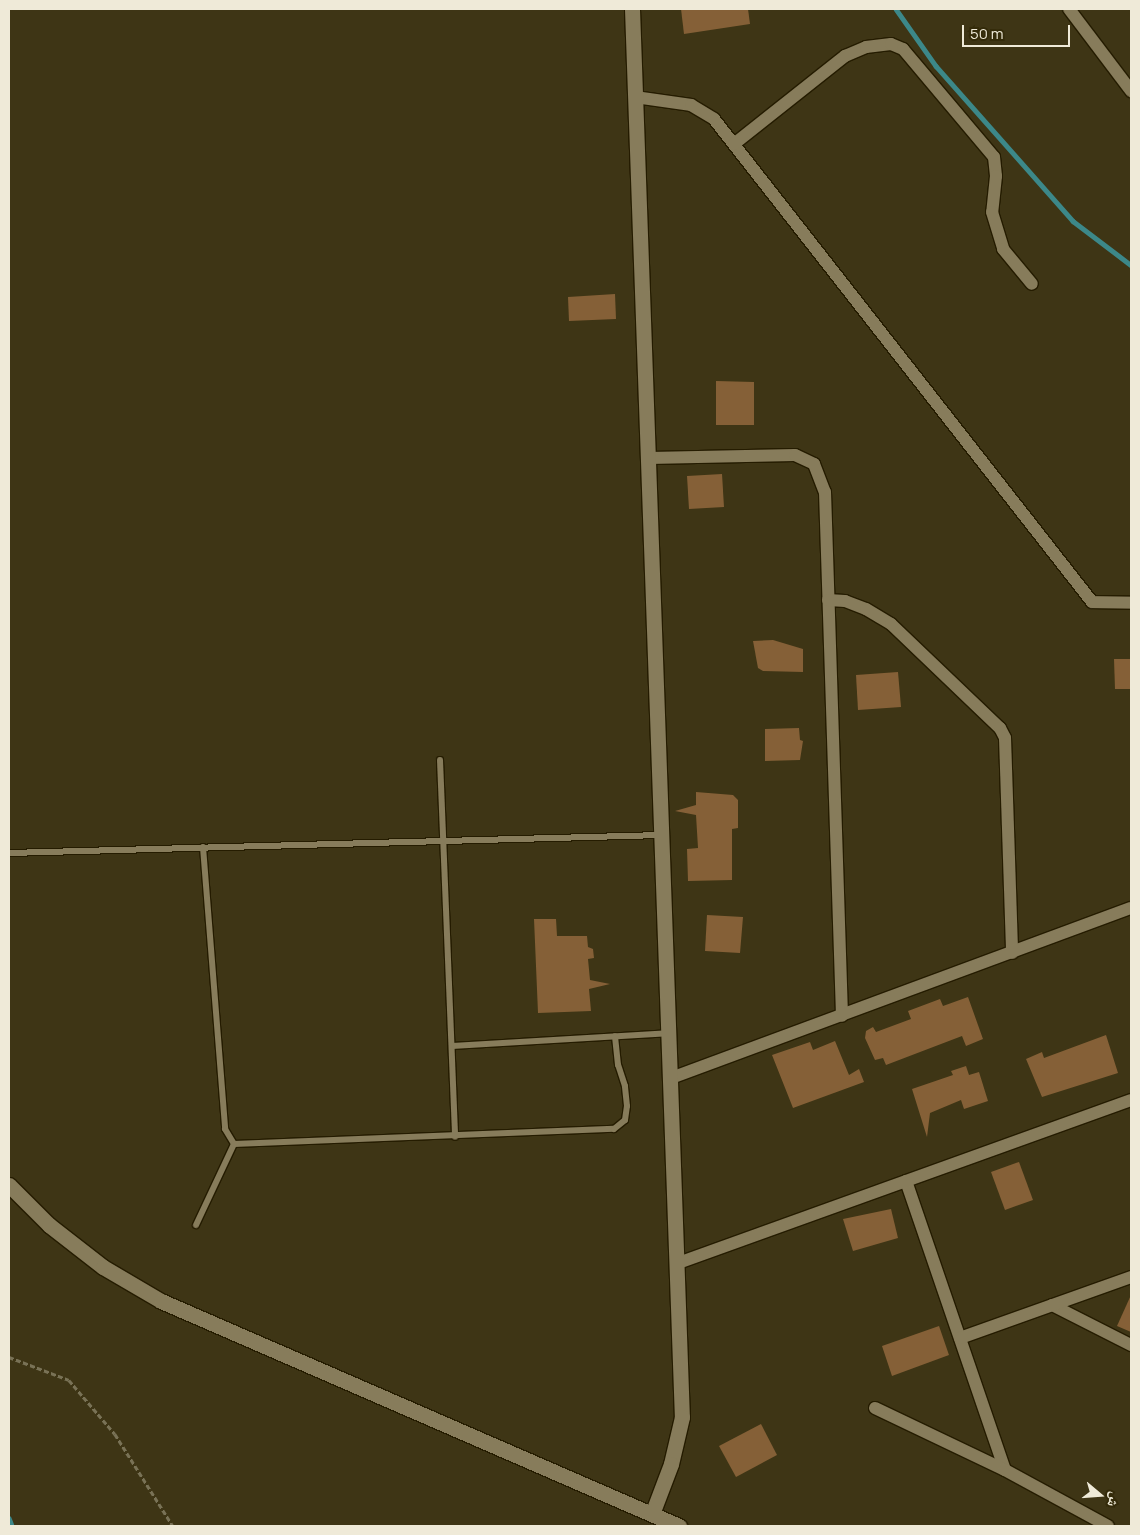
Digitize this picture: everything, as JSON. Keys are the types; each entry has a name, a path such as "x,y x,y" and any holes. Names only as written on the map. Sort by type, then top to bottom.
{"street":[{"path":"632,9 670,1033 682,1417 672,1464 652,1514"},
{"path":"1068,9 1131,91"},
{"path":"734,144 845,56 866,47 891,44 903,48 994,157 996,176 992,212 1003,249 1032,284"},
{"path":"635,97 691,105 714,119 1092,602 1131,603"},
{"path":"648,458 777,454 795,456 814,464 824,492 842,1016"},
{"path":"828,600 845,601 866,609 891,624 1000,728 1006,738 1012,953"},
{"path":"671,1078 1131,908"},
{"path":"678,1263 1131,1100"},
{"path":"906,1180 1005,1470"},
{"path":"9,1184 49,1225 103,1267 161,1301 679,1526"},
{"path":"960,1338 1131,1277"},
{"path":"1052,1305 1131,1345"},
{"path":"875,1408 1005,1470 1108,1526"}],"lane":[{"path":"440,760 446,841 455,1137"},
{"path":"9,853 662,835"},
{"path":"203,848 224,1129 227,1137 234,1144 455,1137 607,1129 621,1125 627,1106 625,1086 618,1065 615,1036"},
{"path":"452,1046 670,1033"},
{"path":"196,1225 234,1144"}],"path":[{"path":"9,1357 69,1380 115,1434 173,1526"}],"building":[{"path":"681,9 748,9 750,24 684,34"},
{"path":"615,294 616,319 569,321 568,297"},
{"path":"716,381 754,382 754,425 716,425"},
{"path":"722,474 724,507 689,509 687,476"},
{"path":"773,640 803,649 803,672 763,671 758,668 753,641"},
{"path":"1114,659 1131,659 1131,689 1115,689"},
{"path":"898,672 901,707 858,710 856,675"},
{"path":"799,728 800,740 803,741 800,760 765,761 765,729"},
{"path":"696,792 733,795 738,800 738,828 732,829 732,880 688,881 687,849 698,848 696,815 675,811 696,805"},
{"path":"707,915 743,917 740,953 705,951"},
{"path":"534,919 556,919 557,936 587,936 588,947 593,949 594,958 588,959 590,980 610,984 589,989 591,1011 538,1013"},
{"path":"968,997 983,1039 966,1046 962,1036 886,1065 883,1058 875,1060 865,1038 866,1031 873,1027 876,1032 911,1019 908,1011 940,999 943,1006"},
{"path":"1106,1035 1118,1073 1042,1097 1026,1059 1042,1052 1044,1058"},
{"path":"835,1041 849,1075 859,1069 864,1082 793,1108 772,1055 810,1042 813,1050"},
{"path":"966,1066 969,1075 979,1072 988,1101 964,1109 961,1100 930,1113 927,1137 912,1089 953,1075 951,1071"},
{"path":"1019,1162 1033,1200 1005,1210 991,1172"},
{"path":"891,1209 898,1238 853,1251 843,1219"},
{"path":"1131,1295 1131,1332 1117,1326"},
{"path":"939,1326 949,1355 892,1376 882,1346"},
{"path":"761,1424 777,1455 736,1477 719,1446"}],"waterway":[{"path":"896,9 936,66 1073,221 1131,265"},
{"path":"9,1518 12,1526"}]}
